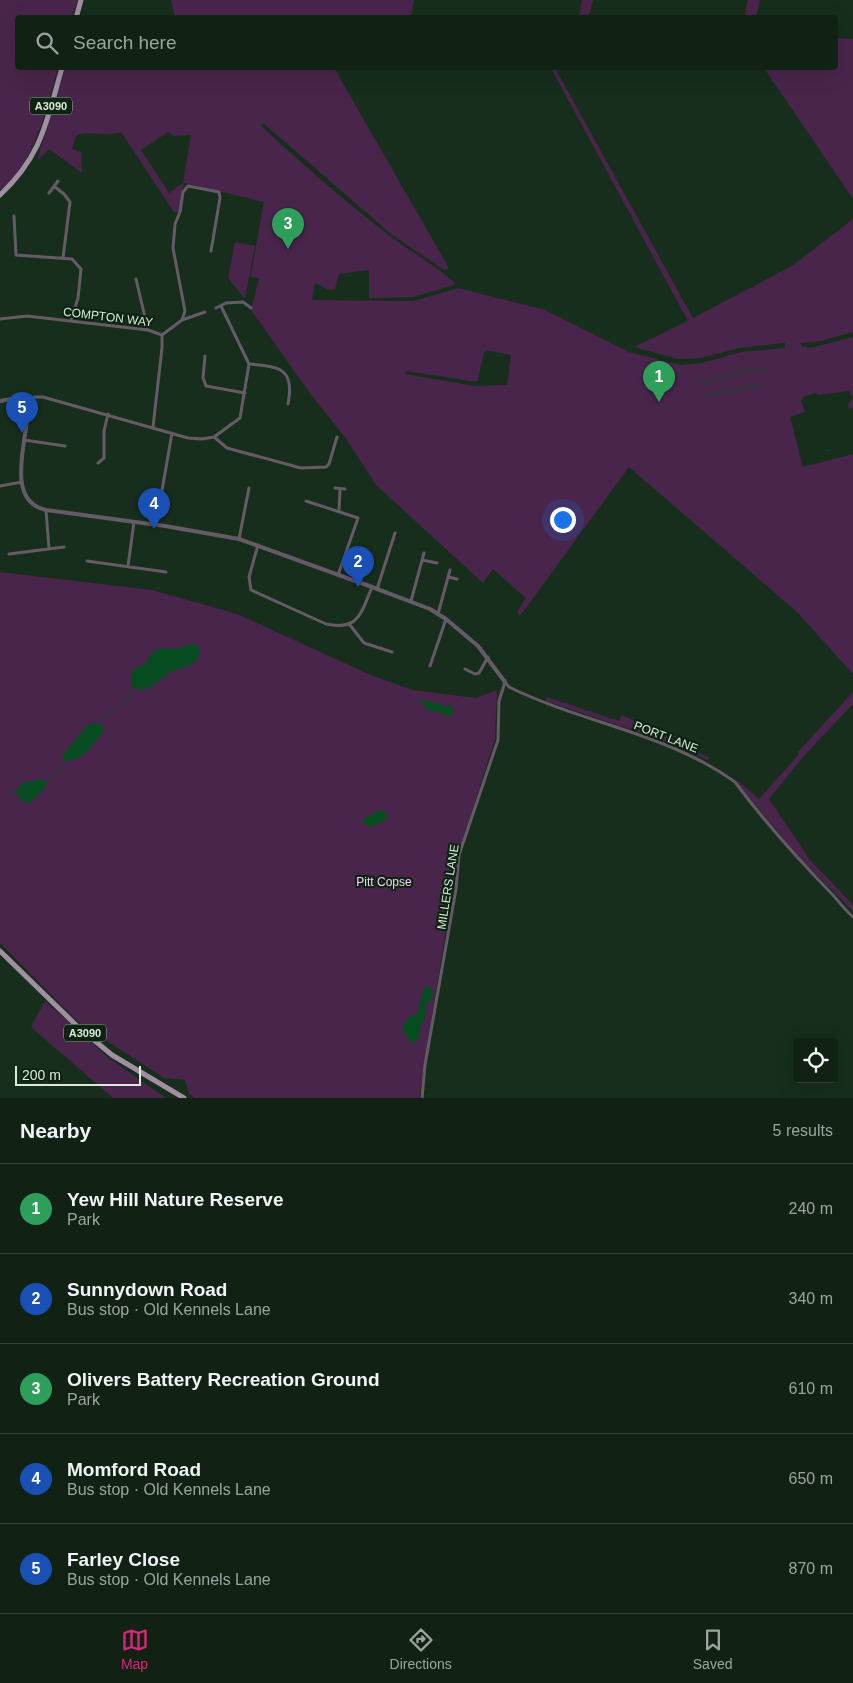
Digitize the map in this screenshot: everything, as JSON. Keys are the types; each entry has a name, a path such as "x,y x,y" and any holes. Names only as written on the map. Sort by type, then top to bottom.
{"main road":[{"path":"77,15 81,0"},
{"name":"A3090","path":"0,194 20,175 36,150 61,70"},
{"name":"A3090","path":"0,951 77,1026 112,1055 184,1098"}],"street":[{"path":"49,193 58,181"},
{"path":"182,320 185,311 173,248 185,188 193,186 219,192 220,198 211,251"},
{"path":"54,187 67,196 70,202 62,258"},
{"path":"14,216 16,255 72,259 81,269 79,293 71,321"},
{"path":"136,279 148,330"},
{"path":"216,308 230,302 243,302 251,308"},
{"path":"28,401 34,397 43,397 196,439 214,436 240,418 249,364 221,306"},
{"name":"COMPTON WAY","path":"0,319 27,316 148,330 162,335 181,323 182,320 205,312"},
{"path":"153,426 162,335"},
{"path":"205,356 203,381 206,386 245,393"},
{"path":"249,364 278,368 286,373 291,384 288,404"},
{"path":"0,401 22,396 28,401"},
{"path":"28,401 21,467 22,481 28,500 35,506 46,510 239,538 372,587 411,602 446,619 488,656 505,682"},
{"path":"108,414 104,431 104,458 109,463"},
{"path":"156,525 172,433"},
{"path":"214,436 227,448 311,469 330,464 337,437"},
{"path":"24,440 65,446"},
{"path":"98,463 104,458"},
{"path":"0,486 22,481"},
{"path":"239,538 249,488"},
{"path":"335,488 345,489"},
{"path":"339,511 340,490"},
{"path":"306,501 358,518 338,575"},
{"path":"46,510 49,549"},
{"path":"128,566 134,522"},
{"path":"377,589 395,534"},
{"path":"259,545 249,577 251,590 326,624 339,627 350,625 358,616 372,587"},
{"path":"8,554 64,548"},
{"path":"411,602 424,554"},
{"path":"422,560 437,563"},
{"path":"87,562 166,572"},
{"path":"438,614 450,570"},
{"path":"448,577 458,580"},
{"path":"430,666 446,619"},
{"path":"350,625 364,643 392,652"},
{"path":"465,669 479,674 488,656"},
{"name":"PORT LANE","path":"505,682 509,687 541,702 680,750 725,774 735,782 786,846 832,894 840,906 853,917"},
{"name":"MILLERS LANE","path":"422,1098 456,889 459,855 498,740 499,700 505,682"}],"green space":[{"path":"0,0 78,0 73,15 15,15 15,70 57,70 44,117 31,149 23,164 0,190"},
{"path":"171,0 414,0 411,15 174,15"},
{"path":"582,0 593,0 589,15 579,15"},
{"path":"748,0 760,0 756,15 744,15"},
{"path":"838,38 853,39 853,199 765,70 838,70"},
{"path":"64,70 335,70 449,268 444,270 391,234 263,123 261,126 357,210 455,283 454,285 413,297 369,298 369,270 339,274 335,289 329,290 315,283 312,300 414,301 458,288 545,310 629,352 681,365 702,363 741,352 785,348 785,343 740,348 701,358 678,359 634,347 688,321 552,70 556,70 693,318 792,266 853,219 853,332 817,342 800,343 802,346 810,348 853,337 853,397 849,391 818,395 815,393 803,397 801,401 805,412 790,417 803,467 853,454 853,674 796,611 629,467 520,616 517,612 526,598 493,569 483,583 376,485 347,440 309,392 251,310 259,278 251,277 251,274 264,202 184,183 179,212 174,212 121,132 115,134 85,133 76,136 72,149 81,152 82,173 49,149 37,161","holes":["168,132 174,136 191,135 183,183 169,193 141,150","485,350 511,355 507,385 474,386 405,374 406,371 477,382"]},
{"path":"235,242 255,246 245,299 228,278"},
{"path":"853,397 853,408 849,409 848,405"},
{"name":"Pitt Copse","path":"0,572 152,590 237,614 373,676 413,690 476,698 497,690 495,739 458,855 419,1098 195,1098 189,1094 185,1080 164,1078 78,1022 0,943"},
{"path":"853,692 853,704 803,757 769,799 810,860 853,905 853,911 797,855 737,783 738,781 759,799 799,754 798,752"},
{"path":"547,697 619,721 622,715 710,758 707,760 680,746 546,701"},
{"path":"45,1001 110,1059 166,1098 113,1098 31,1027"}],"shaded area":[{"path":"192,643 197,645 200,650 194,663 171,672 147,689 136,689 131,685 132,671 146,663 150,655 158,649 180,648"},
{"path":"421,700 441,704 446,707 451,705 454,712 449,717 437,711 432,712 419,702"},
{"path":"91,723 102,725 104,730 92,746 82,755 65,761 62,756"},
{"path":"42,779 46,781 46,787 30,803 23,802 15,792 22,783"},
{"path":"381,810 388,814 386,820 372,827 364,824 364,818"},
{"path":"424,986 432,988 433,998 426,1005 426,1015 419,1031 419,1039 413,1043 410,1042 402,1028 409,1016 417,1015"}],"waterway":[{"path":"699,381 712,381 748,370 770,371"},
{"path":"705,395 764,385"},
{"path":"826,451 831,450"},
{"path":"97,723 104,716 123,705 133,688"},
{"path":"46,781 58,772 65,761"},
{"path":"8,789 15,792"}],"place":[{"name":"Olivers Battery Recreation Ground","path":"288,249"},
{"name":"Yew Hill Nature Reserve","path":"659,402"},
{"name":"Farley Close","path":"22,433"},
{"name":"Momford Road","path":"154,529"},
{"name":"Sunnydown Road","path":"358,587"}]}
